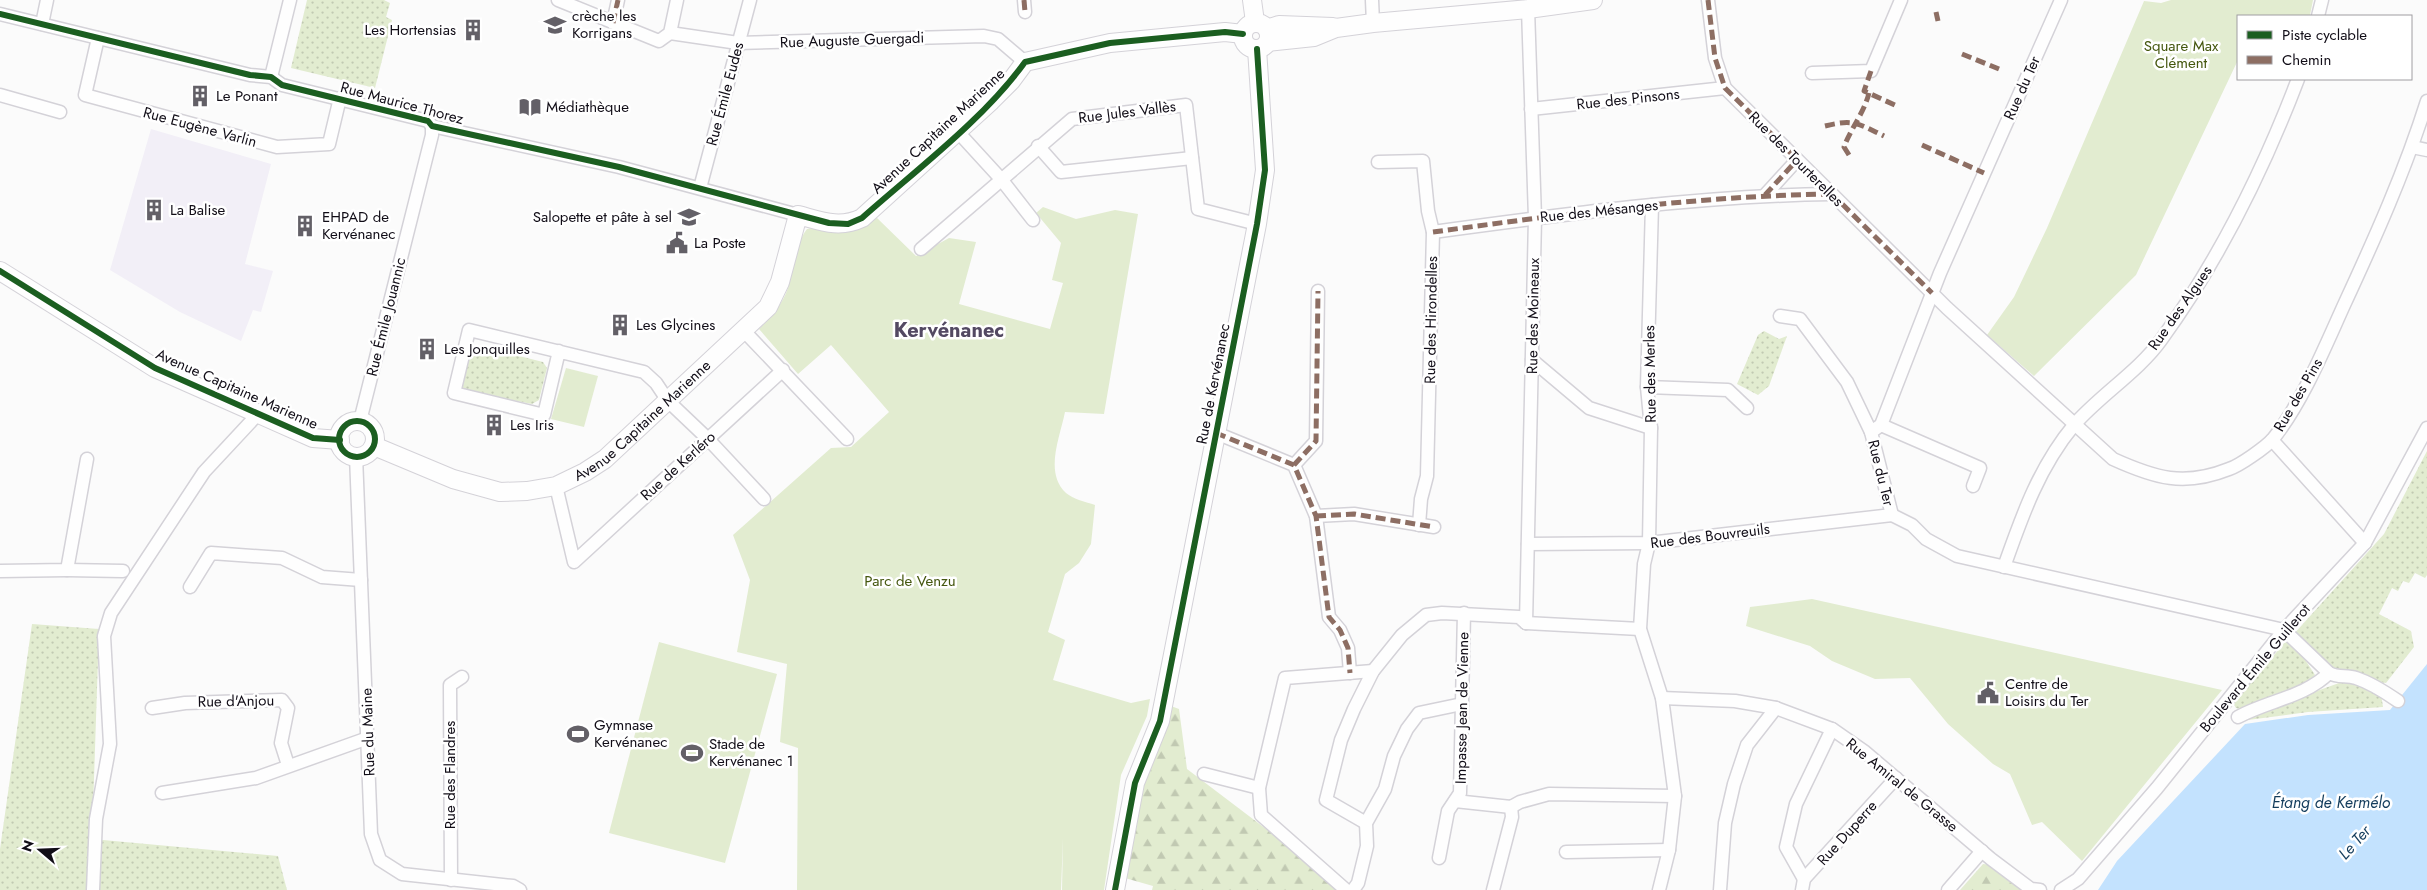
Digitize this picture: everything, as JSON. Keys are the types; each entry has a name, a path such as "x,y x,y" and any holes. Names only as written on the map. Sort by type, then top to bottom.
{"street":[{"path":"42,24 47,0"},
{"path":"271,77 290,0"},
{"path":"558,0 613,23 618,0"},
{"path":"670,33 677,0"},
{"name":"Rue Émile Eudes","path":"700,188 750,0"},
{"name":"Rue de Kervénanec","path":"1115,890 1135,783 1160,721 1265,170 1258,35 1252,0"},
{"path":"1372,0 1373,23"},
{"path":"1025,62 1110,43 1225,32 1258,35 1314,36 1336,28 1373,23 1528,9 1569,1 1593,0"},
{"name":"Rue des Tourterelles","path":"1708,0 1715,58 1725,88 1932,293"},
{"path":"1812,73 1870,71 1901,0"},
{"name":"Rue du Ter","path":"2061,0 1932,293 1876,428 1892,515 1912,525 1926,539 1957,556 2284,630"},
{"path":"2318,15 2322,0"},
{"name":"Rue des Moineaux","path":"1526,623 1535,218 1528,9"},
{"name":"Rue Maurice Thorez","path":"0,14 250,75 271,77 282,85 428,121 432,126 619,167 798,215"},
{"name":"Rue Auguste Guergadi","path":"613,23 659,41 670,33 738,44 984,36 998,39 1025,62"},
{"name":"Rue Eugène Varlin","path":"98,38 85,95 277,148 329,144 340,98"},
{"name":"Avenue Capitaine Marienne","path":"374,446 459,481 500,492 527,491 556,486 585,472 605,459 768,307 776,295 798,215 829,223 848,224 862,218 958,132 1011,81 1025,62"},
{"name":"Rue des Algues","path":"2004,567 2025,506 2043,469 2075,425 2160,342 2206,273 2245,203 2298,80"},
{"name":"Rue des Pinsons","path":"1531,109 1725,88"},
{"path":"0,95 60,112"},
{"name":"Rue des Pins","path":"1932,293 2113,459 2140,471 2171,480 2202,477 2231,469 2272,440 2305,386 2375,239 2412,147 2427,101"},
{"name":"Rue Jules Vallès","path":"921,249 1038,146 1072,119 1186,105 1198,209 1256,224"},
{"name":"Rue Émile Jouannic","path":"360,421 432,135 432,126"},
{"path":"958,132 1001,179 1033,220"},
{"path":"1038,146 1061,172 1192,158"},
{"path":"2412,147 2427,150"},
{"path":"1766,195 1797,160"},
{"name":"Rue des Hirondelles","path":"1378,162 1423,161 1428,211 1433,232 1427,476 1421,499 1419,525"},
{"name":"Rue des Mésanges","path":"1433,232 1652,205 1766,195 1831,194"},
{"name":"Rue des Merles","path":"1640,629 1644,564 1649,543 1651,428 1647,386 1652,205"},
{"name":"Avenue Capitaine Marienne","path":"0,271 155,368 257,415 313,438 340,440"},
{"path":"1294,465 1316,441 1318,291"},
{"path":"1780,316 1800,319 1847,382 1876,428 1980,468 1973,486"},
{"path":"559,351 544,414 454,393 469,330 559,351 644,372 656,383 668,401 708,439 764,499"},
{"path":"744,331 847,439"},
{"path":"1532,360 1589,408 1651,428"},
{"name":"Rue de Kerléro","path":"556,486 574,562 782,370"},
{"path":"1647,386 1728,390 1747,408"},
{"path":"93,890 96,819 110,744 104,636 111,613 204,472 257,415"},
{"path":"354,421 360,421 365,422 373,430 374,446 370,452 356,456 347,453 340,440 343,428 354,421"},
{"name":"Boulevard Émile Guillerot","path":"2061,890 2078,879 2109,844 2284,630 2366,543 2427,428"},
{"path":"1216,433 1294,465 1316,516 1329,616 1340,630 1348,648 1350,673"},
{"path":"2272,440 2366,543"},
{"name":"Rue du Maine","path":"356,456 371,834 380,860 402,874 492,887 513,886 520,890"},
{"path":"67,570 87,459"},
{"path":"1316,516 1354,514 1434,527"},
{"name":"Rue des Bouvreuils","path":"1528,544 1649,543 1892,515"},
{"path":"190,587 211,553 282,558 322,577 361,580"},
{"path":"0,571 123,571"},
{"path":"1366,823 1326,800 1340,740 1373,671 1402,635 1426,615 1464,613 1518,616 1526,623 1640,629 1662,698 1675,796 1669,850 1660,890"},
{"name":"Impasse Jean de Vienne","path":"1439,858 1448,811 1460,793 1464,613"},
{"path":"2284,630 2329,673 2336,677 2356,678 2398,701"},
{"path":"1346,890 1261,815 1260,788 1286,678 1373,671"},
{"path":"2238,718 2252,710 2318,684 2329,673"},
{"name":"Rue des Flandres","path":"451,880 450,685 462,677"},
{"name":"Rue Amiral de Grasse","path":"1662,698 1735,701 1776,708 1832,729 1865,752 1982,851 2031,889 2040,890"},
{"name":"Rue d'Anjou","path":"152,708 185,702 282,700 288,708 280,743 288,765"},
{"path":"1353,890 1358,883 1367,846 1366,823 1385,789 1394,756 1407,729 1419,713 1462,704"},
{"path":"1720,890 1725,823 1734,784 1747,744 1776,708"},
{"path":"1803,884 1786,847 1796,804 1832,729"},
{"path":"162,793 256,778 368,738"},
{"path":"1204,774 1260,788"},
{"name":"Rue Duperre","path":"1803,884 1896,778"},
{"path":"1455,801 1511,807 1520,802 1549,794 1675,796"},
{"path":"1493,890 1512,818 1511,807"},
{"path":"1566,852 1669,850"},
{"path":"1948,890 1982,851"}],"shaded area":[{"path":"151,129 271,164 245,264 273,271 261,312 253,310 241,341 180,312 110,270"}],"green space":[{"path":"307,0 384,0 390,3 386,17 392,20 375,88 291,68"},
{"name":"Square Max Clément","path":"2171,0 2313,0 2310,15 2237,15 2237,62 2136,275 2034,376 1987,335 2014,297 2047,228 2144,1 2161,3"},
{"name":"Parc de Venzu","path":"1043,207 1076,219 1115,210 1138,214 1104,414 1065,412 1055,454 1056,475 1059,485 1066,493 1076,499 1095,505 1091,544 1079,563 1065,574 1048,632 1065,640 1053,680 1131,703 1150,699 1147,716 1121,775 1104,890 1062,890 1063,838 1061,890 797,890 798,748 780,742 787,664 737,652 750,580 733,535 831,448 851,447 889,412 831,345 798,374 759,329 776,310 786,294 799,243 807,229 844,232 858,228 876,217 916,256 949,238 976,242 959,304 1050,329 1063,283 1052,280 1061,243 1036,213"},
{"path":"1764,331 1779,339 1787,336 1769,386 1758,395 1737,384 1758,335"},
{"path":"475,345 543,362 547,368 539,400 532,404 462,390 471,347"},
{"path":"566,368 598,376 584,427 551,419"},
{"path":"2427,451 2427,575 2425,578 2415,573 2409,583 2403,581 2398,591 2392,588 2379,614 2411,631 2414,647 2386,683 2371,681 2351,670 2336,673 2293,635 2384,534"},
{"path":"1812,599 2222,690 2082,861 2042,822 2032,825 2010,774 1993,764 1948,724 1910,678 1875,679 1832,661 1810,646 1746,626 1750,607"},
{"path":"32,624 99,629 92,839 278,856 287,890 0,890 0,849"},
{"path":"2286,641 2304,658 2315,675 2306,684 2243,710 2236,708 2233,703"},
{"name":"Stade de Kervénanec 1","path":"659,642 777,674 725,863 609,833"},
{"path":"2350,679 2381,694 2383,707 2308,712 2248,720 2254,714"},
{"path":"1171,706 1179,709 1187,769 1286,844 1338,890 1152,890 1153,886 1125,878 1143,787"},
{"path":"1983,864 1992,865 2022,890 1960,890"}],"water":[{"name":"Étang de Kermélo","path":"2427,664 2427,890 2098,890 2117,861 2245,724 2308,715 2390,710"}],"marked path":[{"path":"613,23 618,0"},
{"path":"1024,0 1025,12"},
{"path":"1708,0 1715,58 1725,88 1932,293"},
{"path":"1936,12 1938,21"},
{"path":"1962,54 1999,69"},
{"path":"1871,71 1864,91 1897,106"},
{"path":"1849,155 1844,147 1869,93"},
{"path":"1825,126 1843,123 1855,124 1884,136"},
{"path":"1922,145 1984,173"},
{"path":"1765,195 1797,160"},
{"path":"1433,232 1681,202 1781,195 1831,194"},
{"path":"1294,465 1316,441 1318,291"},
{"path":"1216,433 1294,465 1316,516 1329,617 1340,630 1348,648 1350,673"},
{"path":"1316,516 1354,514 1434,527"}],"cycle path":[{"path":"0,14 250,75 271,77 282,85 428,121 432,126 619,167 829,223 848,224 862,218 948,144 989,104 1025,62 1110,43 1225,32 1243,34"},
{"path":"1115,890 1135,783 1160,721 1257,224 1265,170 1257,49"},
{"path":"0,271 155,368 313,438 340,440"},
{"path":"357,421 370,426 375,439 370,452 357,457 344,452 339,439 344,426 357,421"}],"place":[{"name":"crèche les Korrigans","path":"555,25"},
{"name":"Les Hortensias","path":"473,30"},
{"name":"Le Ponant","path":"200,96"},
{"name":"Médiathèque","path":"530,107"},
{"name":"La Balise","path":"154,210"},
{"name":"Salopette et pâte à sel","path":"689,217"},
{"name":"EHPAD de Kervénanec","path":"305,226"},
{"name":"La Poste","path":"677,243"},
{"name":"Les Glycines","path":"620,325"},
{"name":"Les Jonquilles","path":"427,349"},
{"name":"Les Iris","path":"494,425"},
{"name":"Centre de Loisirs du Ter","path":"1988,693"},
{"name":"Gymnase Kervénanec","path":"578,734"},
{"name":"Stade de Kervénanec 1","path":"692,753"}],"district":[{"name":"Kervénanec","path":"949,330"}],"water label":[{"name":"Le Ter","path":"2354,842"}]}
